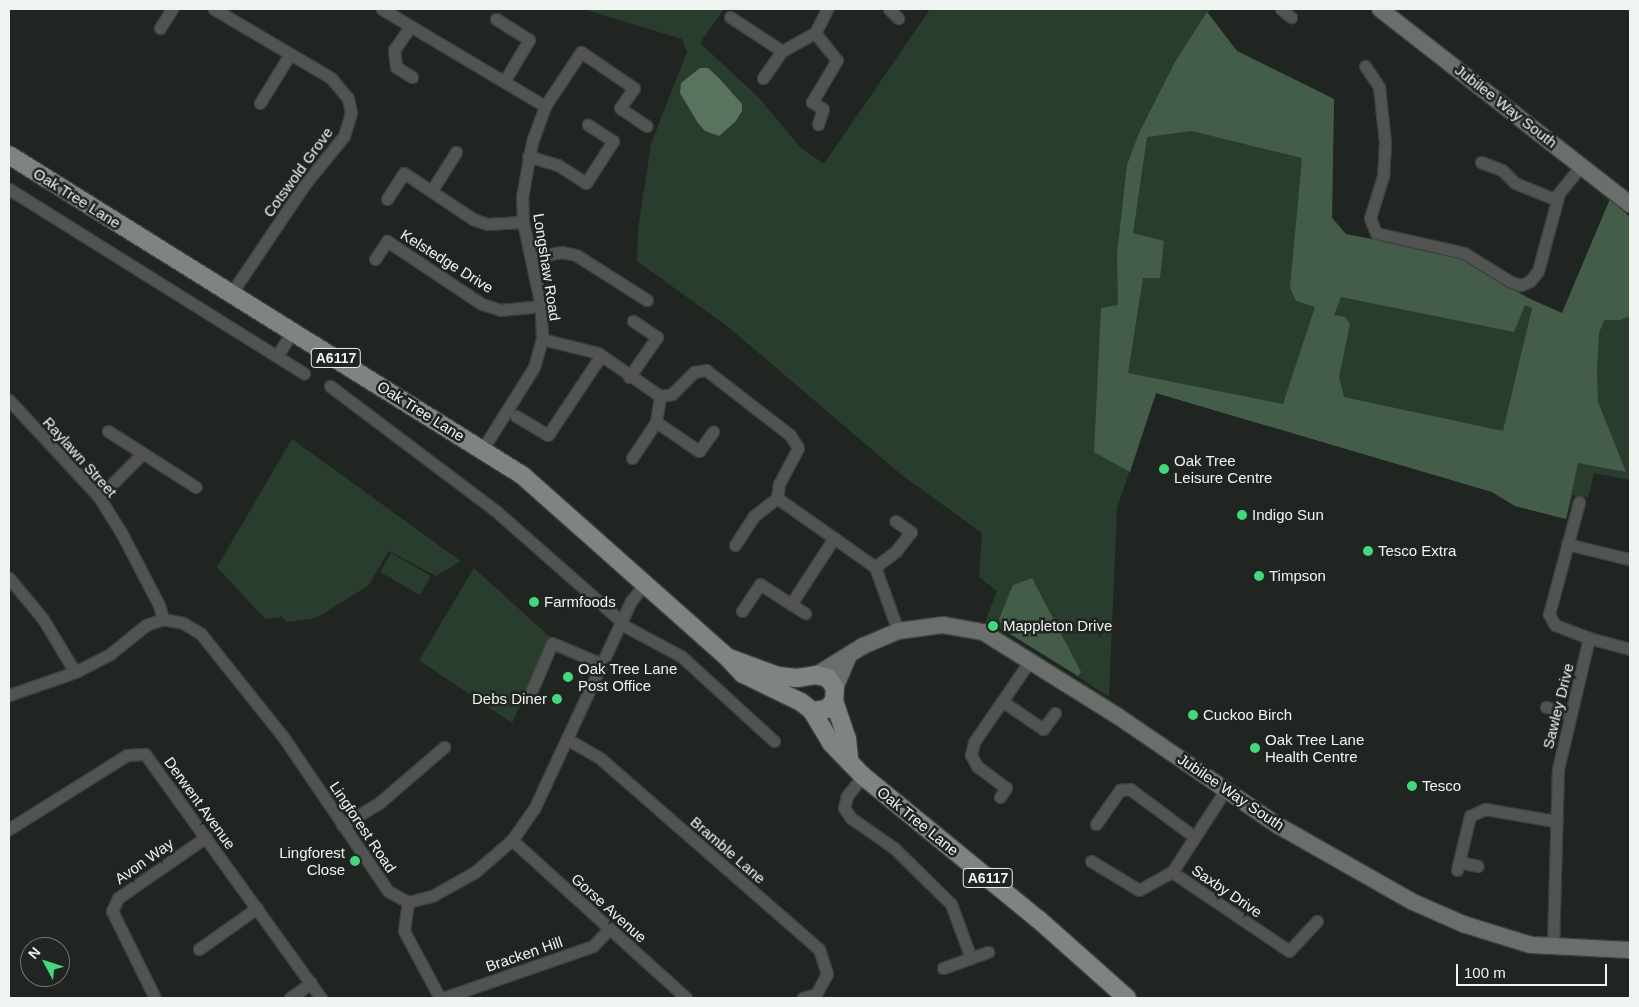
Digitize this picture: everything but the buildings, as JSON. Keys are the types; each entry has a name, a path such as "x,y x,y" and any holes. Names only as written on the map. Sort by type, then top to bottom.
{"main road":[{"name":"Oak Tree Lane","path":"9,155 230,295 522,474 728,658 743,674 806,706 831,744 849,759 863,776 1038,919 1127,998"},
{"name":"Oak Tree Lane","path":"728,658 778,676 812,676"},
{"path":"835,695 827,709 806,706 801,685 812,676 828,678 835,695 847,739 849,759"}],"street":[{"path":"160,28 172,9"},
{"name":"Cotswold Grove","path":"213,9 248,26 340,86 351,113 344,136 305,184 230,295"},
{"path":"382,9 410,27 505,80 545,106"},
{"path":"763,78 782,51 816,33 827,9"},
{"path":"889,9 898,18"},
{"path":"1281,9 1291,17"},
{"name":"Jubilee Way South","path":"1380,9 1630,204"},
{"path":"730,17 782,51"},
{"path":"496,19 529,40 505,80"},
{"path":"410,27 394,50 396,67 412,77"},
{"path":"816,33 837,60 812,102 823,109 818,124"},
{"name":"Longshaw Road","path":"482,450 534,367 542,339 541,306 523,222 528,156 545,106 581,52 634,88 620,108 647,126"},
{"path":"260,103 290,54"},
{"path":"1365,66 1378,87 1385,142 1383,176 1370,218 1376,233 1464,253 1511,282 1521,285 1530,281 1538,271 1557,200 1582,165"},
{"path":"528,156 558,165 586,182 613,141 588,124"},
{"path":"432,190 456,152"},
{"path":"1481,162 1502,170 1515,183 1557,200"},
{"path":"387,199 404,172 473,219 487,224 523,222"},
{"name":"Oak Tree Lane","path":"9,189 304,373"},
{"name":"Kelstedge Drive","path":"375,259 387,241 482,304 500,310 541,306"},
{"path":"532,258 562,252 576,255 647,300"},
{"path":"629,377 657,337 633,321"},
{"path":"277,356 292,332"},
{"path":"542,339 598,354 629,377 660,396 672,394 701,368 790,435 798,448 779,484 777,498 754,516 735,545"},
{"path":"516,416 548,435 600,357"},
{"name":"Oak Tree Lane","path":"330,386 496,511 621,623 681,656 774,741"},
{"path":"632,458 656,422 660,396"},
{"name":"Raylawn Street","path":"9,400 99,497 122,534 159,605 162,619"},
{"path":"656,422 699,451 713,432"},
{"path":"108,431 196,487"},
{"path":"99,497 144,453"},
{"path":"777,498 875,567 898,631"},
{"path":"1578,502 1549,614 1555,625 1589,638 1630,649"},
{"path":"875,567 896,551 911,532 895,521"},
{"path":"791,604 834,538"},
{"path":"1567,544 1629,559"},
{"path":"9,578 43,619 75,672"},
{"path":"441,998 404,931 408,902 432,896 458,882 512,840 534,809 633,597 645,584"},
{"path":"742,611 760,584 804,613"},
{"path":"9,695 75,672 110,654 146,625 162,619"},
{"name":"Lingforest Road","path":"162,619 183,623 201,634 284,738 388,891 408,902"},
{"name":"Jubilee Way South","path":"812,676 848,658 863,646 898,631 928,626 963,627 984,632 1031,659 1279,826 1413,902 1463,924 1531,945 1630,950"},
{"name":"Sawley Drive","path":"1553,946 1555,821 1558,769 1589,638"},
{"path":"531,692 552,643 602,664"},
{"path":"835,695 848,658"},
{"path":"1000,797 1006,788 977,766 971,755 974,742 1031,659"},
{"path":"1002,701 1043,729 1055,713"},
{"path":"1546,707 1571,716"},
{"name":"Bramble Lane","path":"567,739 601,759 819,949 827,974 816,994 803,998"},
{"path":"342,825 379,803 413,777 444,747"},
{"name":"Derwent Avenue","path":"9,829 127,755 146,754 321,998"},
{"path":"863,776 847,796 844,808 851,818 894,848 951,904 971,958"},
{"path":"1096,824 1120,790 1130,789 1193,836"},
{"name":"Saxby Drive","path":"1226,789 1193,836 1172,872 1289,951 1317,921"},
{"path":"1478,866 1458,866 1470,816 1485,809 1555,821"},
{"name":"Avon Way","path":"155,998 112,912 118,898 206,837"},
{"name":"Gorse Avenue","path":"512,840 686,998"},
{"path":"1091,861 1139,890 1172,872"},
{"path":"200,949 257,908"},
{"name":"Bracken Hill","path":"441,998 593,946 609,929"},
{"path":"943,968 988,952"},
{"path":"290,998 311,983"}],"shaded area":[{"path":"583,9 724,9 700,43 758,97 801,148 824,164 930,9 1211,9 1208,13 1237,51 1334,99 1332,218 1346,234 1460,256 1528,298 1562,313 1610,199 1630,217 1630,480 1594,473 1588,498 1573,495 1566,519 1515,506 1492,492 1156,393 1117,508 1109,697 1018,637 985,622 997,591 979,577 982,533 903,476 727,326 637,261 638,229 651,144 687,52 682,39"},
{"path":"1207,12 1237,51 1334,99 1332,218 1346,234 1460,256 1528,298 1562,313 1610,199 1630,217 1630,316 1620,320 1604,320 1599,333 1597,369 1598,402 1626,472 1578,463 1566,519 1515,506 1492,492 1156,393 1130,472 1094,452 1101,308 1118,305 1117,254 1127,165 1139,133 1175,62","holes":["1192,131 1302,158 1290,288 1296,301 1315,307 1283,404 1128,373 1143,278 1160,278 1164,241 1133,233 1147,137","1341,297 1514,332 1525,305 1532,308 1503,431 1344,397 1339,377 1350,324 1345,317 1334,315"]},
{"path":"700,68 708,68 742,104 742,111 735,122 719,136 705,131 680,93 681,83"},
{"path":"292,439 461,561 436,576 389,551 368,586 316,618 287,622 282,617 265,619 217,567"},
{"path":"391,553 431,576 420,595 380,572"},
{"path":"474,568 551,638 512,723 419,660"},
{"path":"1032,578 1081,672 1078,676 1005,631 999,619 1013,585"}],"place":[{"name":"Oak Tree Leisure Centre","path":"1164,469"},
{"name":"Indigo Sun","path":"1242,515"},
{"name":"Tesco Extra","path":"1368,551"},
{"name":"Timpson","path":"1259,576"},
{"name":"Farmfoods","path":"534,602"},
{"name":"Mappleton Drive","path":"993,626"},
{"name":"Oak Tree Lane Post Office","path":"568,677"},
{"name":"Debs Diner","path":"557,699"},
{"name":"Cuckoo Birch","path":"1193,715"},
{"name":"Oak Tree Lane Health Centre","path":"1255,748"},
{"name":"Tesco","path":"1412,786"},
{"name":"Lingforest Close","path":"355,861"}]}
